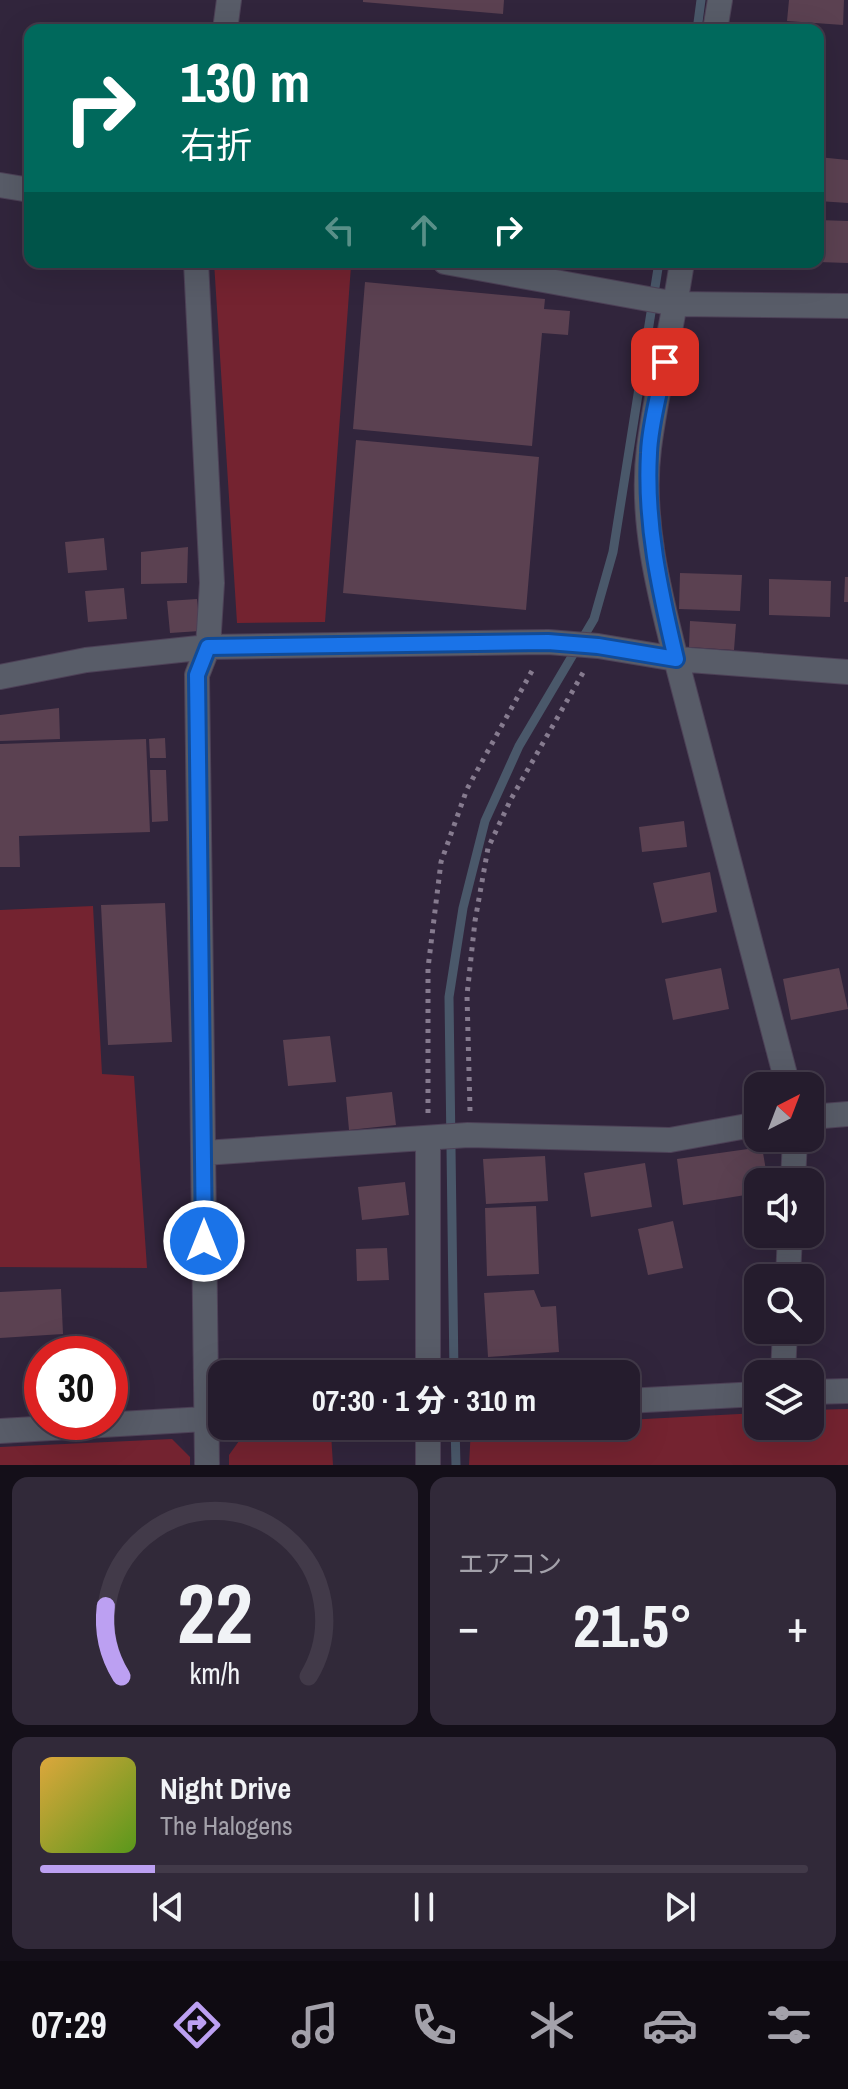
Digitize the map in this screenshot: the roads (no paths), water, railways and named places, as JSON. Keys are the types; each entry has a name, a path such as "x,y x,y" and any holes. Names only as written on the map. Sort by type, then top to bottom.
{"street":[{"path":"226,24 229,0"},
{"path":"716,24 720,0"},
{"path":"0,185 24,189"},
{"path":"196,268 212,583 208,647 197,675 204,1153 211,1360"},
{"path":"478,268 674,304 848,306"},
{"path":"681,268 649,450 648,504 663,608 784,1072"},
{"path":"0,677 86,660 208,647 553,643 597,646 676,659 848,672"},
{"path":"824,1116 848,1114"},
{"path":"204,1153 469,1135 670,1140 744,1127"},
{"path":"428,1360 430,1138"},
{"path":"824,1392 848,1391"},
{"path":"640,1400 744,1395"},
{"path":"0,1431 208,1418"},
{"path":"207,1463 210,1440"},
{"path":"428,1440 428,1465"}],"waterway":[{"path":"698,24 701,0"},
{"path":"454,1360 449,997 463,908 485,821 519,746 594,619 613,552 658,268"},
{"path":"455,1440 456,1465"}]}
